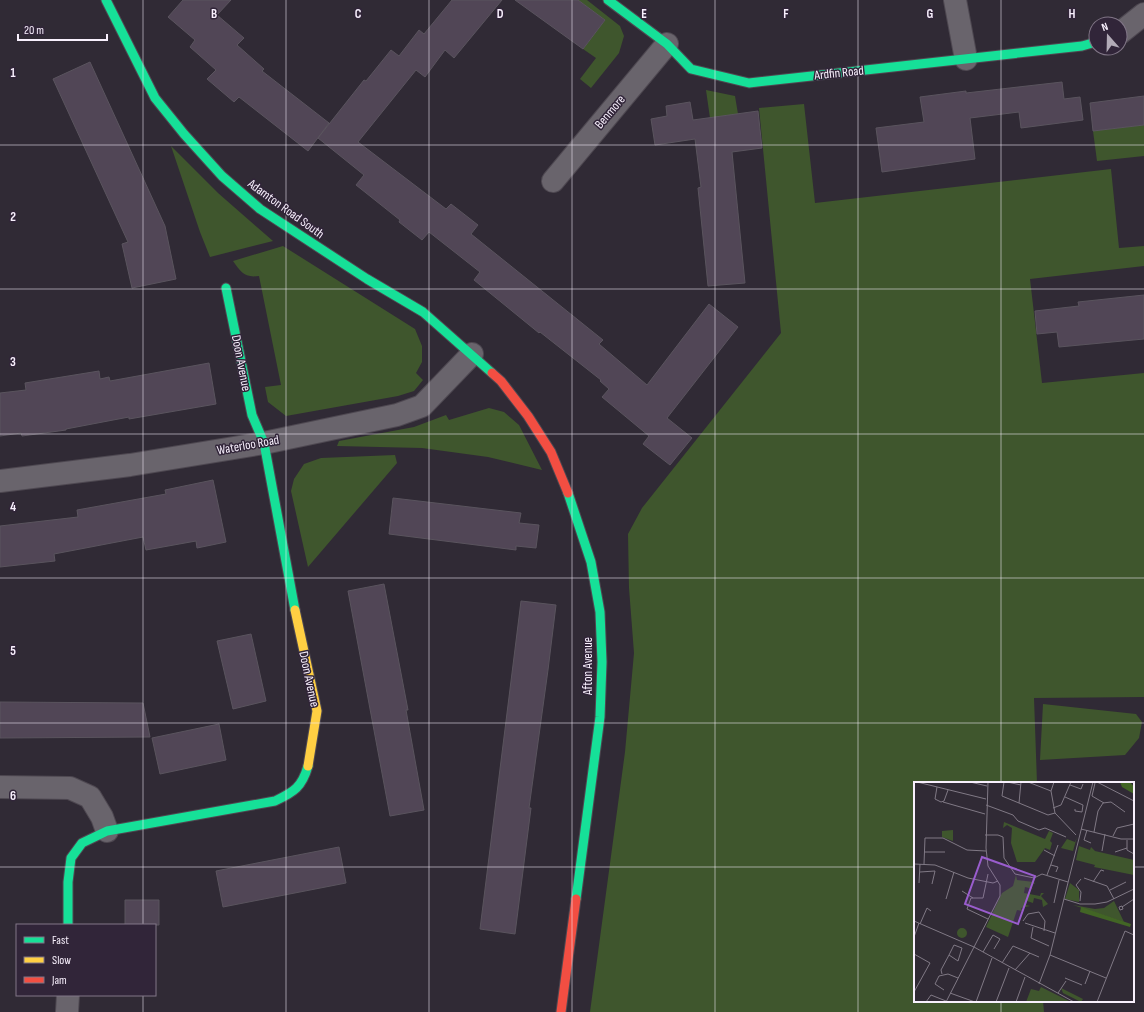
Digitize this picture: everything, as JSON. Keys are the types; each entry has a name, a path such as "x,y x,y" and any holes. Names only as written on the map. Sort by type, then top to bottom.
{"street":[{"name":"Adamton Road South","path":"106,0 155,98 184,134 222,176 260,209 293,232 367,279 423,312 472,354"},
{"name":"Ardfin Road","path":"608,0 667,44 691,69 749,84 1088,44"},
{"path":"955,0 966,59"},
{"path":"1128,27 1144,14"},
{"name":"Benmore","path":"552,181 667,44"},
{"name":"Doon Avenue","path":"68,924 68,882 71,858 82,843 107,831 275,801 292,793 302,783 308,767 317,711 291,593 264,442 252,415 226,288"},
{"name":"Waterloo Road","path":"0,481 130,465 264,442 397,415 422,406 472,354"},
{"name":"Afton Avenue","path":"472,354 501,381 528,416 551,452 573,506 591,562 600,612 602,662 600,717 561,1012"},
{"path":"0,787 70,788 90,797 102,817 107,831"},
{"path":"67,1012 68,996"}],"green space":[{"path":"578,0 587,0 620,26 624,36 619,53 591,88 580,79 596,58 583,49 605,20"},
{"path":"706,90 735,96 738,114 710,118"},
{"path":"804,104 815,203 1111,169 1119,248 1144,246 1144,266 1030,279 1042,383 1144,373 1144,697 1034,698 1037,782 914,782 914,1002 1043,1002 1044,1012 590,1012 625,752 634,653 629,588 628,534 642,508 781,333 759,108"},
{"path":"1144,125 1144,156 1097,161 1093,131"},
{"path":"171,146 218,193 273,241 210,257"},
{"path":"283,246 415,329 422,346 422,362 416,373 423,380 414,391 398,396 286,416 268,402 265,387 281,385 259,276 246,275 233,261"},
{"path":"489,408 504,412 519,425 542,470 488,457 422,448 337,446 339,441 414,427 446,415 449,420"},
{"path":"395,455 397,463 308,567 291,491 294,479 304,464 321,458"},
{"path":"1043,704 1136,714 1142,722 1139,738 1125,755 1040,760"}],"building":[{"path":"183,0 231,0 217,15 244,38 237,45 264,69 262,71 329,123 308,151 239,97 234,102 207,79 216,70 190,47 195,40 168,17"},
{"path":"452,0 502,0 454,58 445,50 425,77 416,70 358,142 446,209 451,204 478,225 471,234 603,340 599,344 647,385 709,304 738,327 667,418 692,438 670,465 643,444 649,436 602,397 609,389 600,381 601,380 540,332 539,333 474,280 480,272 429,232 422,240 399,222 400,220 356,185 364,175 318,138 364,80 366,81 391,50 399,56 419,30 424,34"},
{"path":"515,0 578,0 605,20 583,49"},
{"path":"90,62 165,226 176,279 132,288 122,244 128,242 53,79"},
{"path":"1062,82 1064,99 1080,97 1083,120 1021,128 1019,112 970,118 975,159 882,172 876,128 924,122 920,97"},
{"path":"1144,96 1144,125 1093,131 1090,103"},
{"path":"690,102 693,120 758,111 762,148 732,152 745,283 708,286 698,188 701,187 695,139 655,145 651,119 667,116 666,106"},
{"path":"1144,295 1144,339 1059,347 1057,332 1037,334 1035,311 1079,306 1078,302"},
{"path":"209,363 216,404 129,419 129,417 66,430 22,436 21,433 0,436 0,393 26,390 25,383 99,371 100,379 109,377 110,381"},
{"path":"213,480 226,542 197,548 196,541 146,550 143,537 54,554 55,561 0,567 0,526 78,517 77,510 166,494 165,490"},
{"path":"393,498 521,513 519,523 539,525 536,548 516,546 516,550 389,534"},
{"path":"384,584 408,710 406,710 424,810 390,816 348,591"},
{"path":"521,601 556,605 529,808 531,808 515,934 480,929"},
{"path":"251,634 266,701 233,709 217,641"},
{"path":"0,702 143,703 150,737 0,738"},
{"path":"219,724 226,760 160,774 152,738"},
{"path":"339,847 346,883 223,907 216,871"},
{"path":"125,900 159,900 159,925 125,924"}],"traffic: fast":[{"path":"106,0 155,98 184,134 222,176 260,209 367,279 423,312 492,373"},
{"path":"608,0 667,44 691,69 749,83 1088,44"},
{"path":"226,288 252,415 264,443 295,610"},
{"path":"568,493 591,562 600,612 602,662 600,717 576,899"},
{"path":"68,924 68,882 71,858 82,843 107,831 275,801 292,792 300,784 308,766"}],"traffic: slow":[{"path":"295,610 317,711 308,766"}],"traffic: jam":[{"path":"492,373 501,381 528,416 551,452 568,493"},
{"path":"561,1012 576,899"}]}
